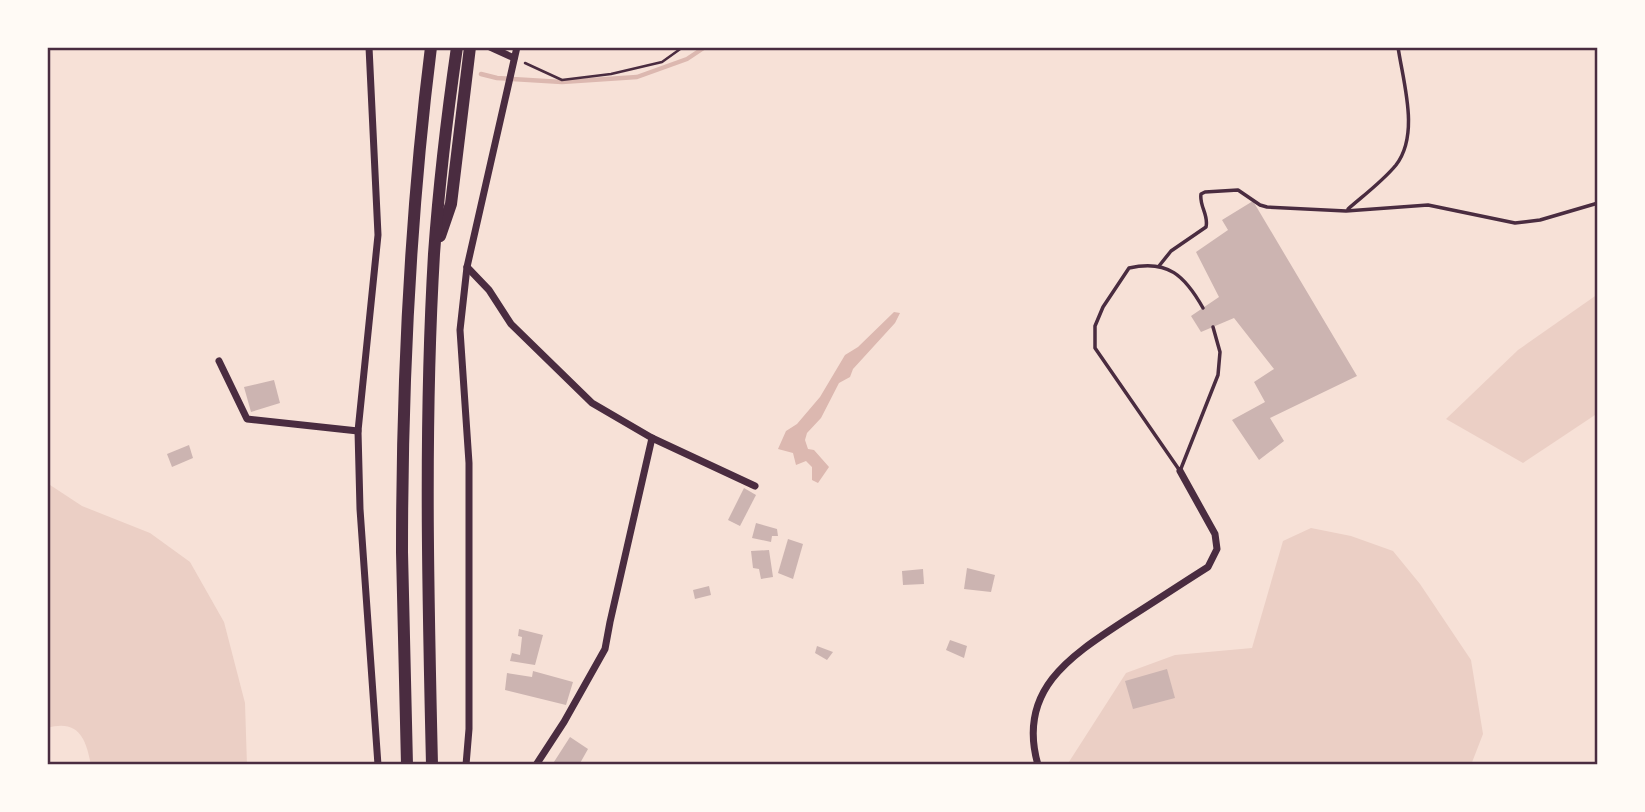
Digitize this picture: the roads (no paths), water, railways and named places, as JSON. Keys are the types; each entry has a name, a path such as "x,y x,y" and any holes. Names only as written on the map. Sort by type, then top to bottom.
{"highway":[{"path":"407,765 403,464 416,194 431,47"},
{"path":"432,765 428,489 434,253 442,162 457,47"},
{"path":"434,253 451,204 470,47"}],"street":[{"path":"369,47 378,235 358,431 360,509 379,765"},
{"path":"489,47 514,58"},
{"path":"466,765 469,729 469,463 460,330 467,267 517,47"},
{"path":"467,267 489,290 510,324 592,403 652,438 755,486"},
{"path":"219,361 247,419 358,431"},
{"path":"536,765 605,649 652,438"},
{"path":"1038,765 1033,749 1032,725 1040,698 1053,674 1078,651 1208,567 1217,549 1215,534 1180,471"}],"lane":[{"path":"1346,211 1388,174 1398,162 1404,148 1408,130 1407,108 1398,47"},
{"path":"1159,266 1171,251 1206,227 1207,220 1200,199 1205,192 1238,190 1259,205 1267,207 1346,211 1427,205 1516,223 1539,220 1598,203"},
{"path":"1180,471 1095,348 1095,326 1103,307 1129,268 1148,263 1180,275 1203,308"},
{"path":"1180,471 1218,375 1220,352 1213,327"}],"waterway":[{"path":"481,74 497,78 562,82 637,77 687,59 705,47"}]}
